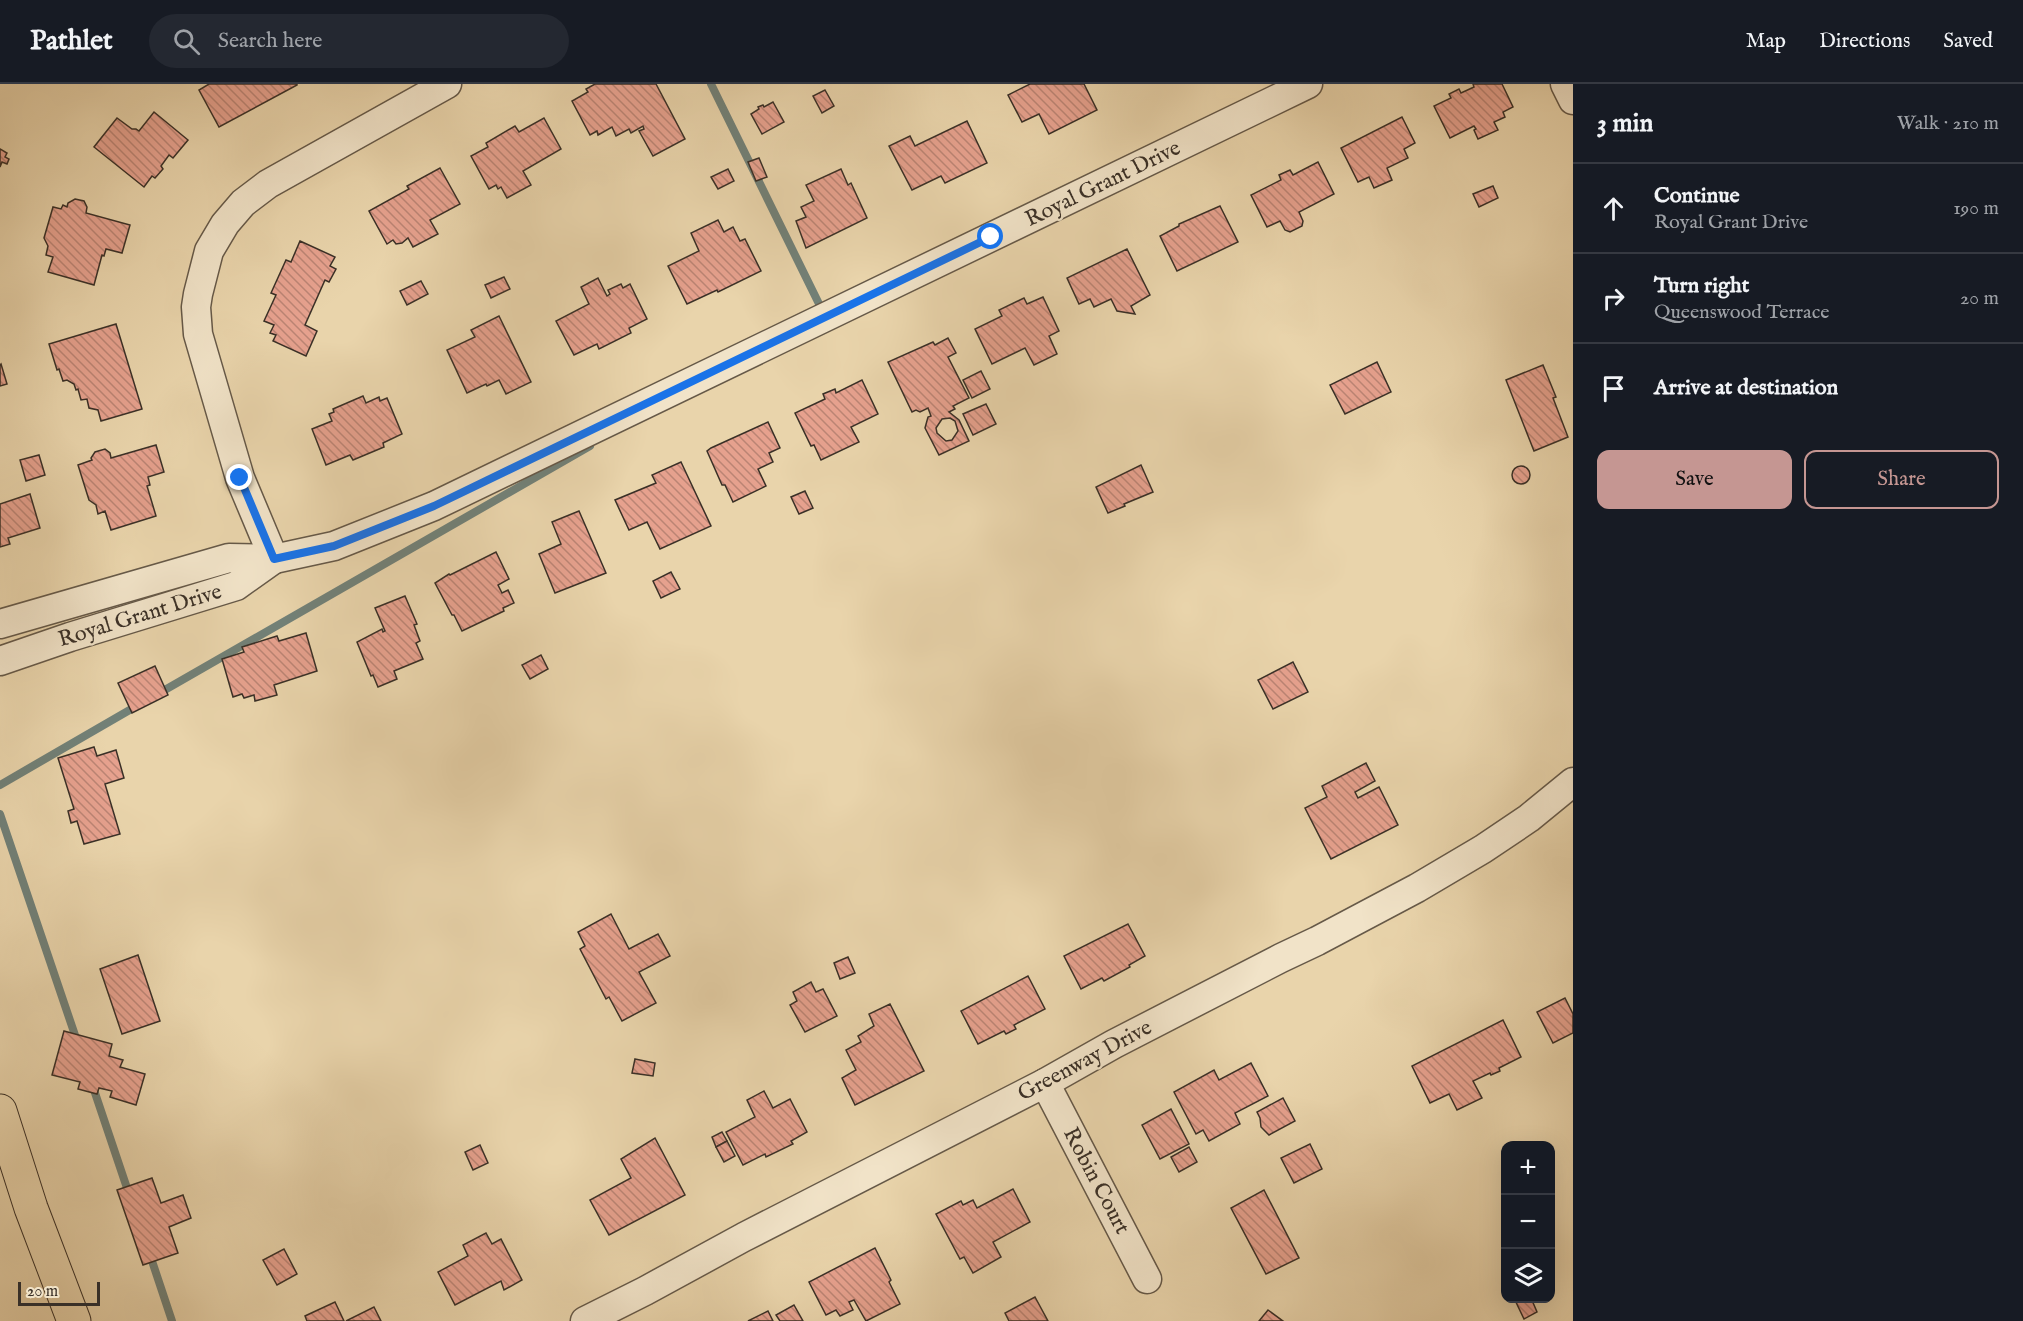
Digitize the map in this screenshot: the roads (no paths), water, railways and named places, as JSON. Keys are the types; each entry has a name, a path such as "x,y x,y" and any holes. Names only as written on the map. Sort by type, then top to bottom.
{"main road":[{"path":"0,1111 31,1208 74,1321"}],"street":[{"path":"274,559 240,478 198,334 196,307 209,251 225,224 243,203 268,184 447,84"},
{"name":"Royal Grant Drive","path":"0,624 230,558 274,559 334,546 434,506 1308,84"},
{"path":"1565,84 1573,100"},
{"name":"Royal Grant Drive","path":"0,661 236,586 274,559"},
{"name":"Greenway Drive","path":"596,1319 744,1237 1045,1083 1114,1044 1417,888 1492,843 1573,782"},
{"name":"Robin Court","path":"1045,1083 1147,1279"}],"waterway":[{"path":"711,84 823,312"},
{"path":"156,695 590,446"},
{"path":"0,785 140,704"},
{"path":"0,814 78,1044"},
{"path":"92,1084 130,1197"},
{"path":"149,1252 172,1321"}]}
